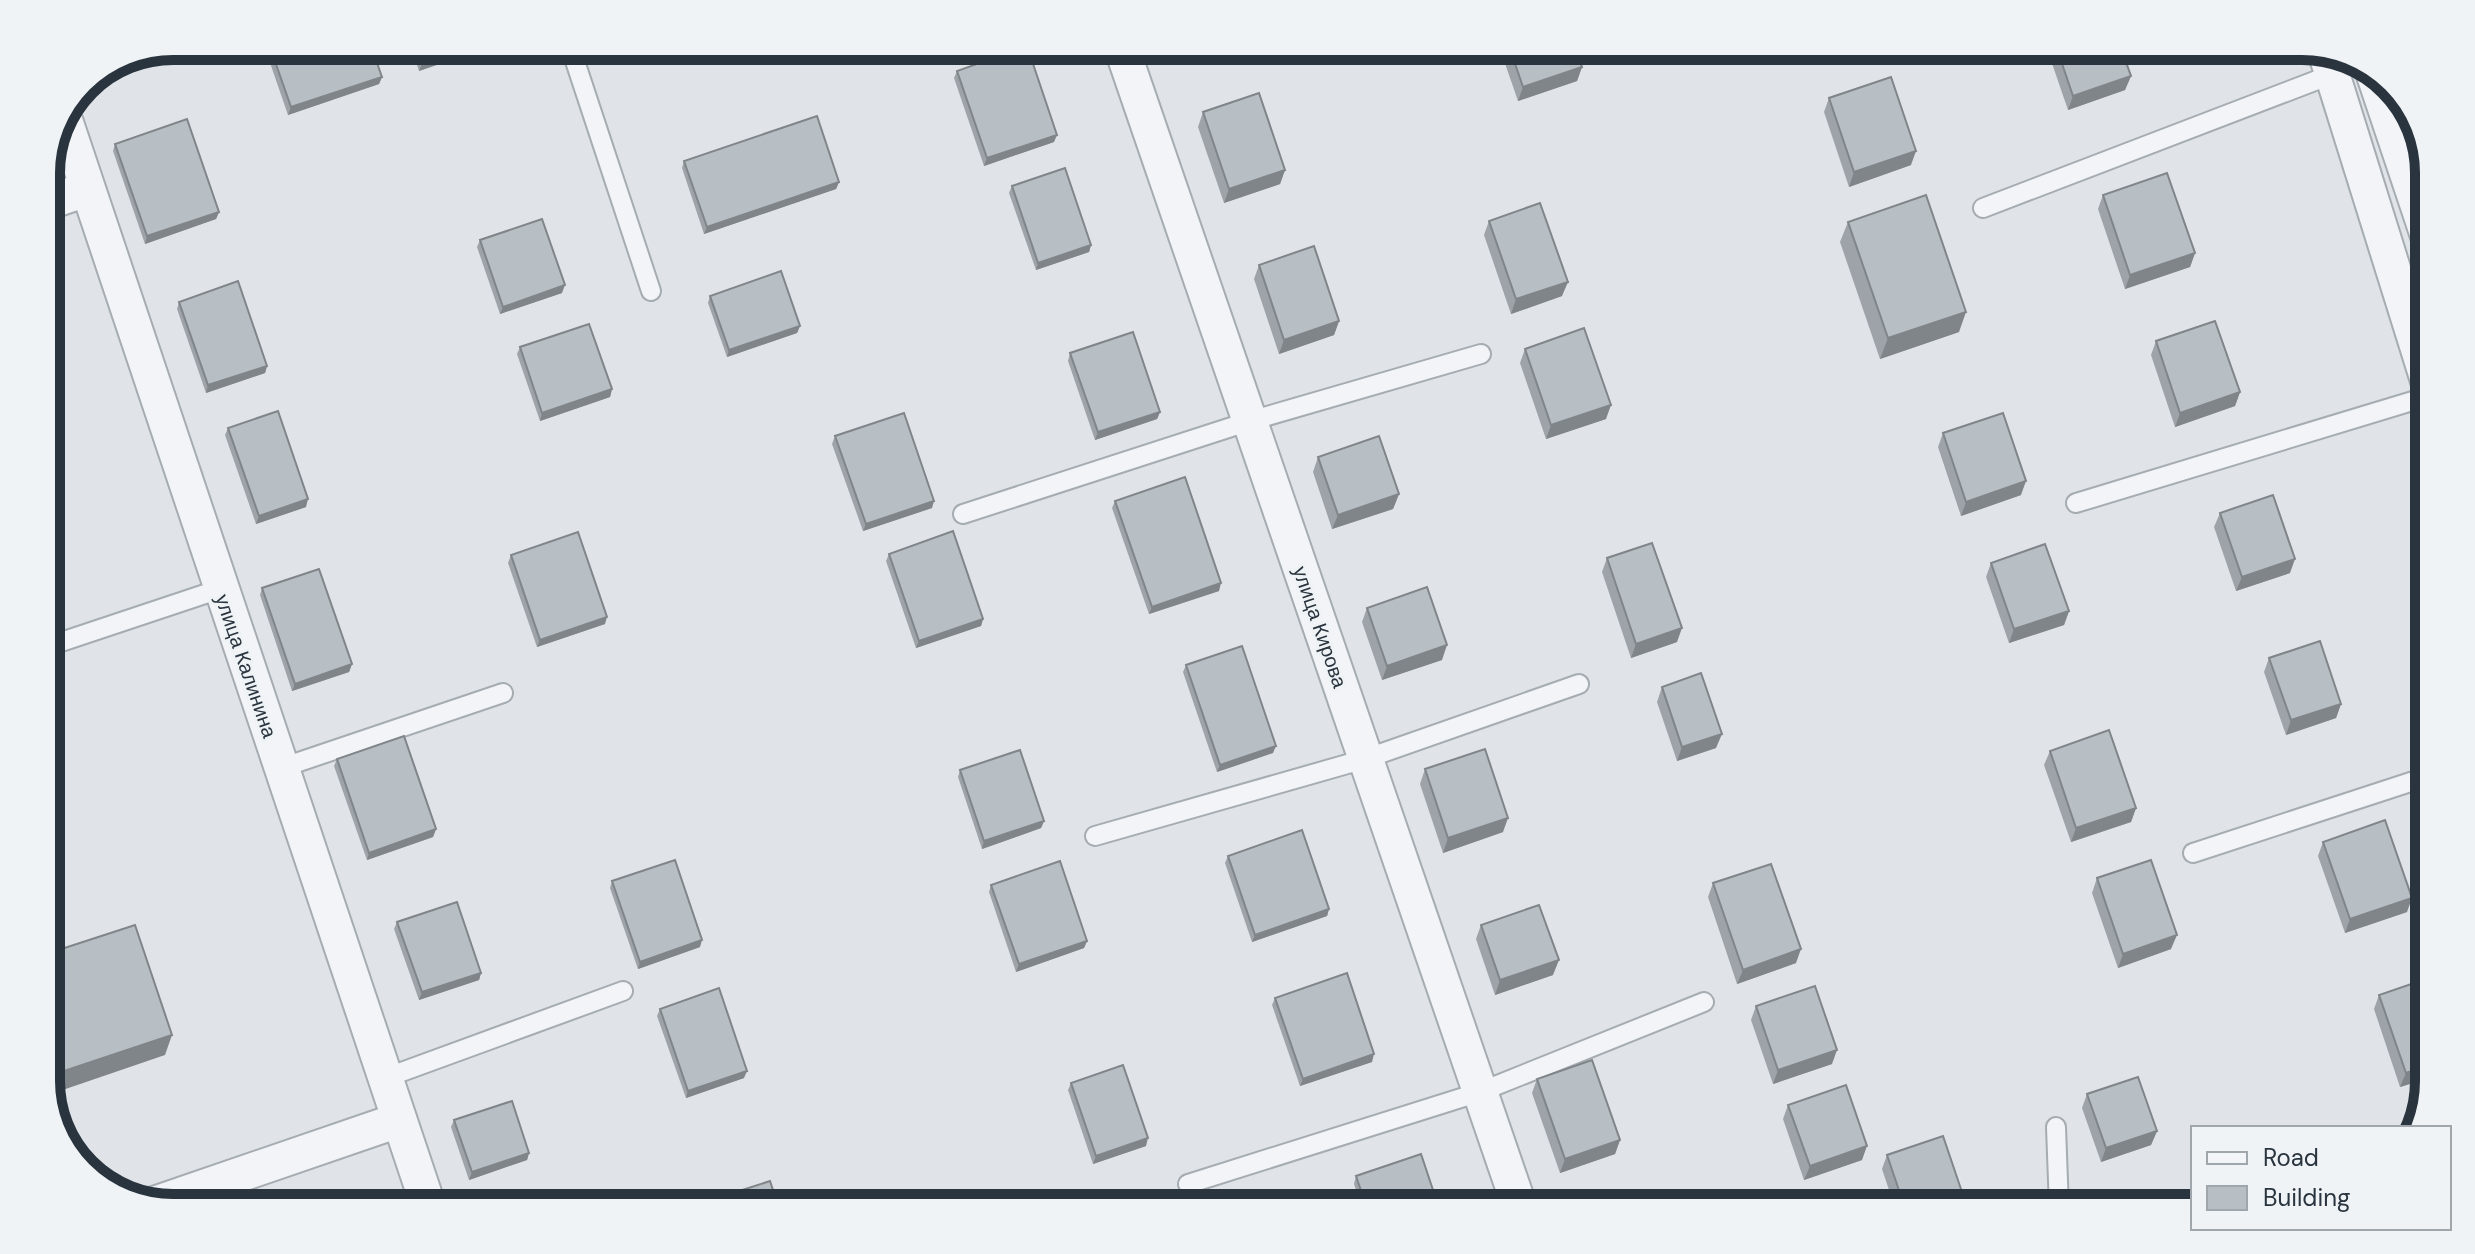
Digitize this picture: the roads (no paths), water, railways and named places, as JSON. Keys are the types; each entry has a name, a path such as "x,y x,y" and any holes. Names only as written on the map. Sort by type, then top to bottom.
{"street":[{"name":"улица Кирова","path":"1126,60 1515,1194"},
{"path":"2340,67 2415,334"},
{"path":"2380,92 2415,197"},
{"name":"улица Калинина","path":"69,132 424,1194"},
{"path":"60,198 87,189"},
{"path":"183,1194 399,1120"}],"lane":[{"path":"575,60 651,291"},
{"path":"1983,208 2333,65"},
{"path":"963,514 1250,421 1481,354"},
{"path":"2076,503 2415,400"},
{"path":"60,642 220,589"},
{"path":"1095,836 1365,759 1579,684"},
{"path":"281,768 503,693"},
{"path":"2193,853 2415,781"},
{"path":"385,1078 623,991"},
{"path":"1188,1184 1480,1092 1704,1002"},
{"path":"2056,1127 2058,1194"}]}
